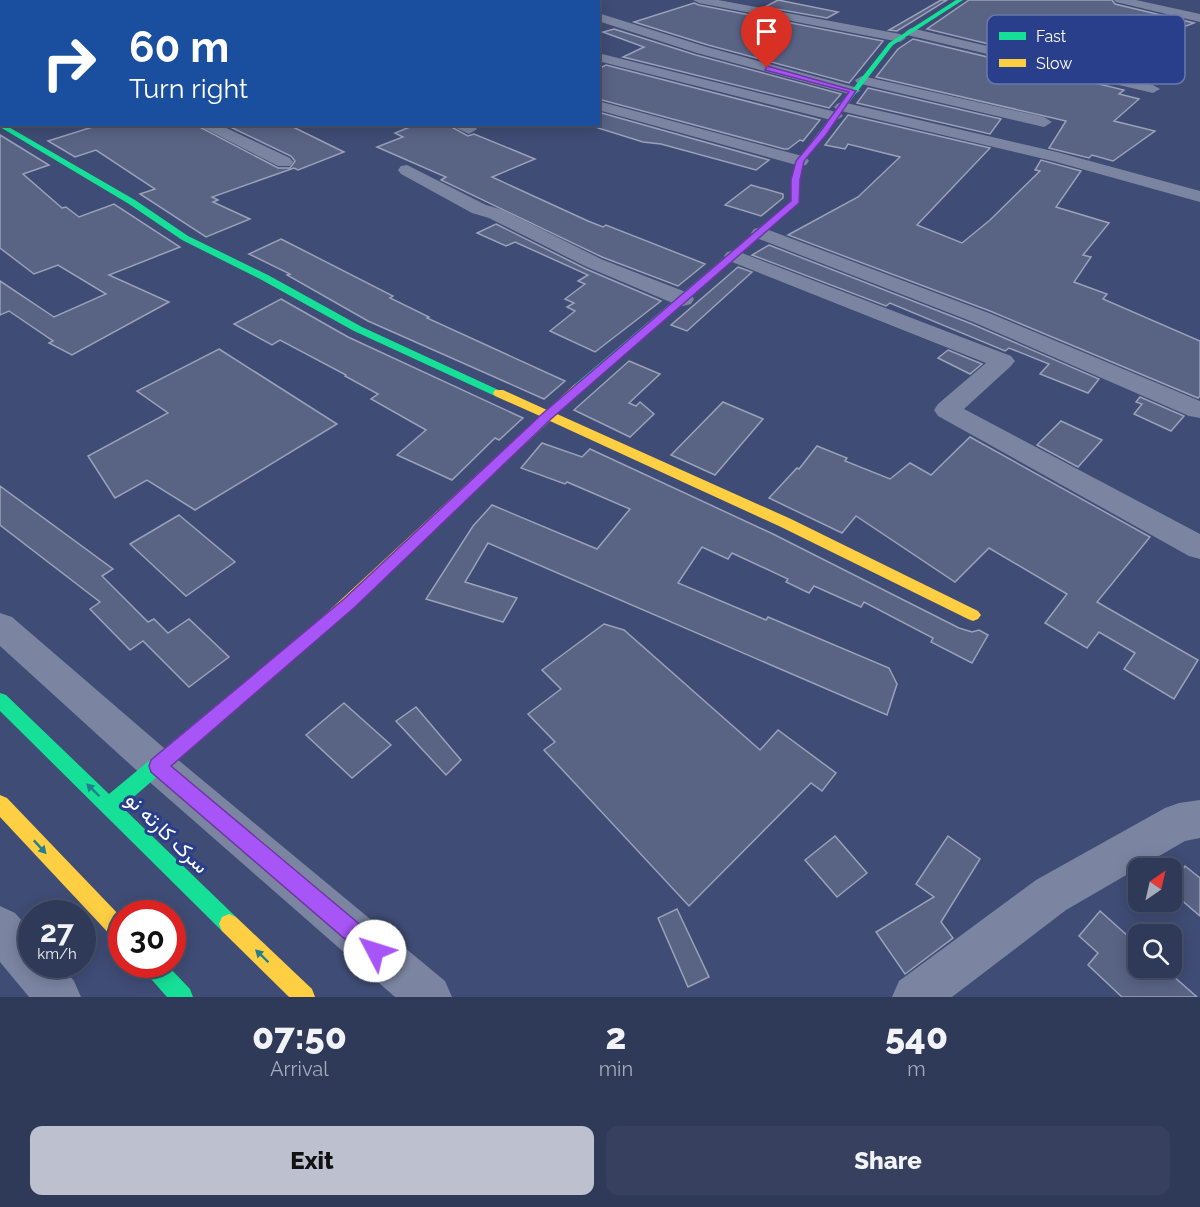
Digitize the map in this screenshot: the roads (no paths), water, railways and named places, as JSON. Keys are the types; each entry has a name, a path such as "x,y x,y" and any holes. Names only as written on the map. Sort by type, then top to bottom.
{"main road":[{"path":"109,806 350,603 546,416 796,201 795,180 800,161 891,44 960,0"},
{"path":"3,126 132,202 185,238 264,277 358,329 786,523 974,615"},
{"name":"سرک کارته نو","path":"0,700 304,997"},
{"path":"0,804 108,918"},
{"path":"164,978 182,997"}],"street":[{"path":"699,0 906,35 987,53"},
{"path":"1120,0 1200,18"},
{"path":"600,18 702,50 857,86 1044,122"},
{"path":"702,50 722,41"},
{"path":"600,57 839,112 1058,157 1200,196"},
{"path":"1130,84 1153,89"},
{"path":"600,106 800,161"},
{"path":"208,126 284,162"},
{"path":"801,128 823,134"},
{"path":"407,170 479,209 496,214 594,263 683,299"},
{"path":"760,233 942,300 1113,371 1198,410"},
{"path":"734,256 1003,361 947,410 1200,548"},
{"path":"0,626 158,766 429,997"},
{"path":"915,997 1051,895 1179,822 1200,819"},
{"path":"0,928 58,997"}]}
